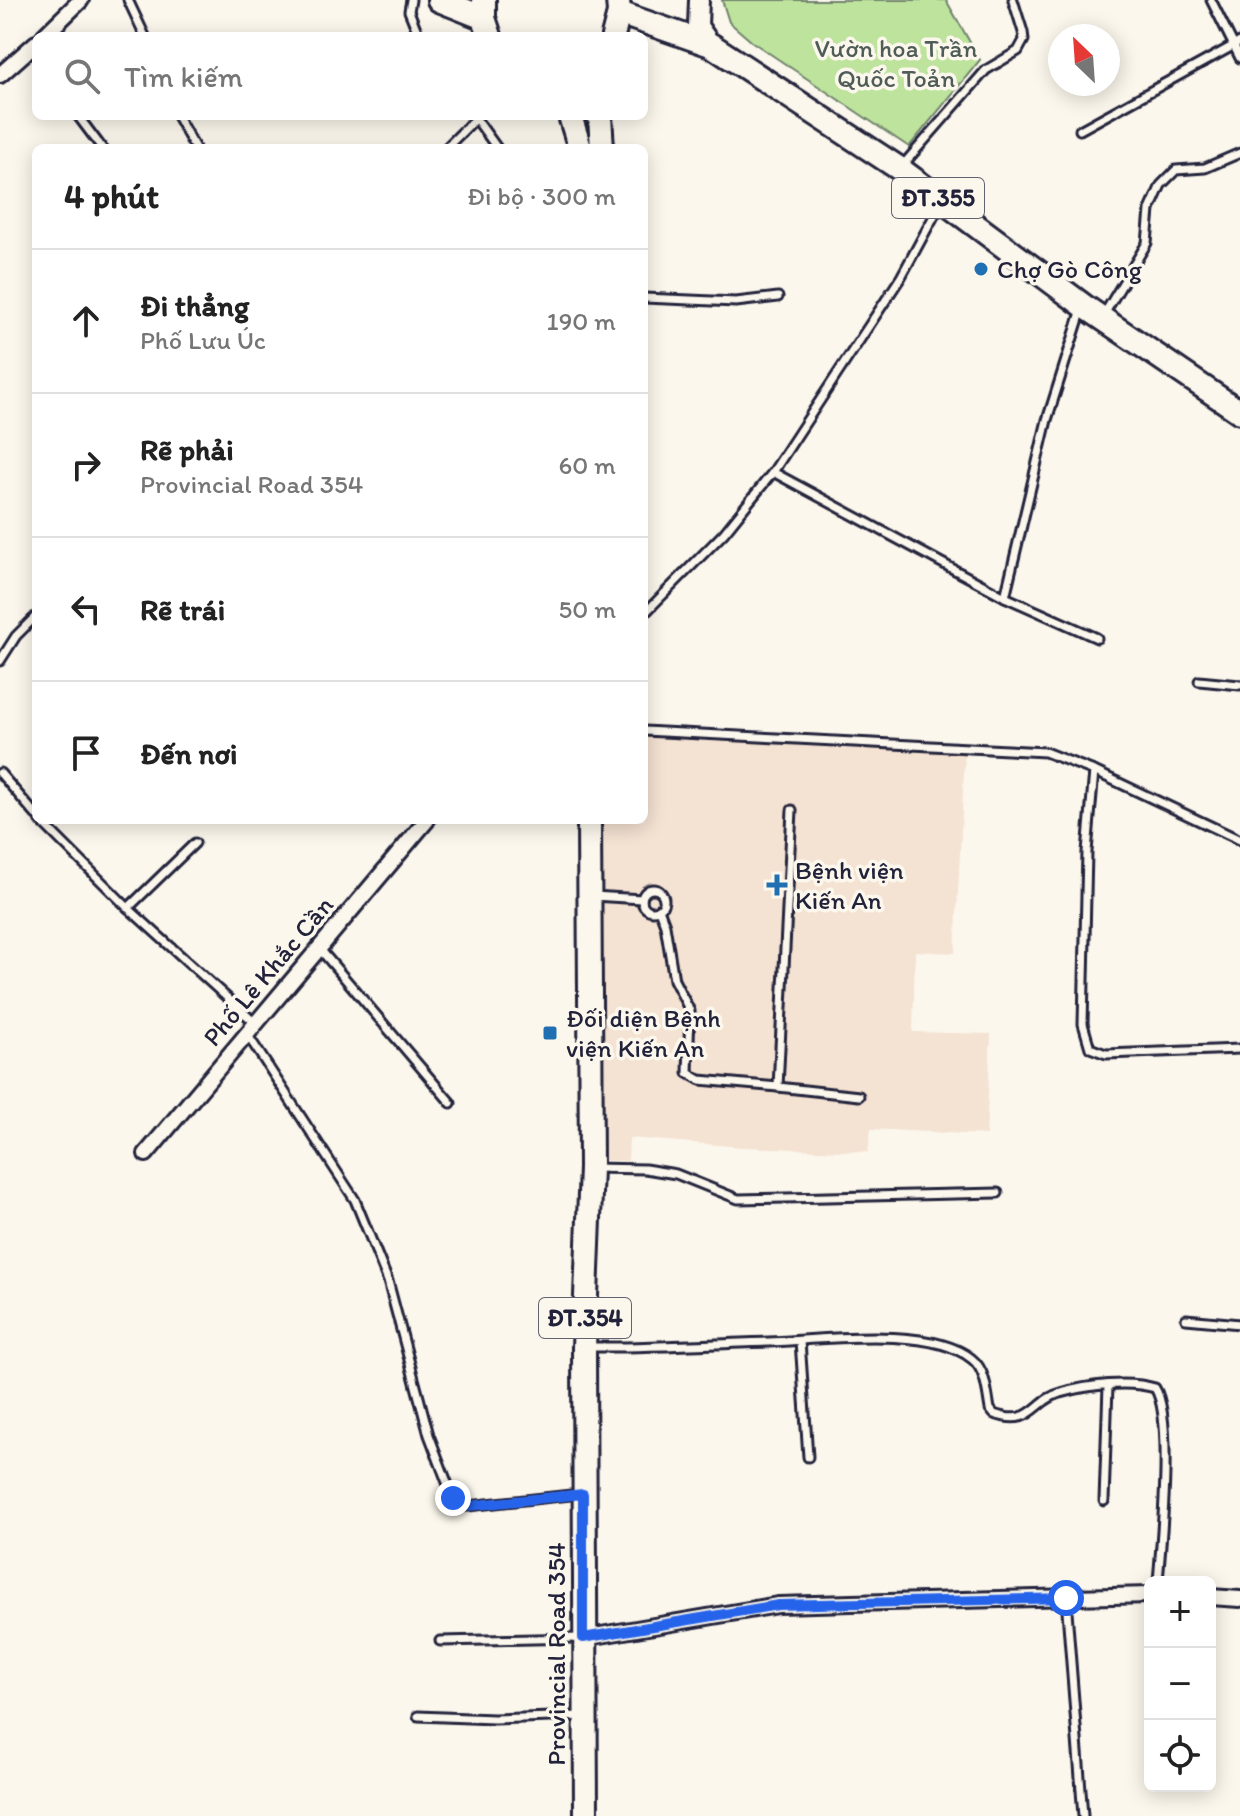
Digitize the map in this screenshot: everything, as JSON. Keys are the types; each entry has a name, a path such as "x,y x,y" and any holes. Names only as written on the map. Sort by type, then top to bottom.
{"main road":[{"path":"439,0 486,18"},
{"path":"699,0 698,26 711,45"},
{"path":"614,32 619,7"},
{"name":"ĐT.355","path":"619,7 711,45 900,169 1093,312 1240,412"},
{"path":"571,120 579,144"},
{"path":"600,120 602,144"},
{"name":"Provincial Road 354","path":"586,1816 583,1494 584,1347 591,1168 589,824"}],"street":[{"path":"48,32 81,0"},
{"path":"0,75 32,53"},
{"name":"Phố Lê Khắc Cần","path":"146,1154 424,824"},
{"path":"583,1638 778,1605 1144,1595"},
{"path":"1216,1597 1240,1599"}],"lane":[{"path":"60,0 70,12"},
{"path":"128,0 143,32"},
{"path":"411,0 409,11 417,32"},
{"path":"900,169 986,70 1018,51 1024,40 1013,0"},
{"path":"1211,0 1237,44 1240,58"},
{"path":"1080,130 1237,44"},
{"path":"81,120 99,144"},
{"path":"179,120 193,144"},
{"path":"450,144 472,120"},
{"path":"477,120 494,144"},
{"path":"1005,597 1047,420 1093,312 1147,243 1150,210 1161,185 1176,170 1205,168 1240,153"},
{"path":"648,610 724,533 773,472 901,277 942,201"},
{"path":"648,298 736,302 778,297"},
{"path":"773,472 1005,597 1097,638"},
{"path":"0,661 16,636 32,620"},
{"path":"1199,681 1240,685"},
{"path":"648,731 1045,752 1094,771 1240,840"},
{"path":"1094,771 1087,852 1083,1008 1085,1038 1090,1048 1106,1054 1240,1049"},
{"path":"0,773 32,810"},
{"path":"778,1087 792,810"},
{"path":"44,824 250,1027 355,1200 388,1281 429,1435 453,1498 459,1506 583,1494"},
{"path":"128,908 195,843"},
{"path":"651,889 660,892 664,901 659,909 650,911 642,905 642,899 651,889"},
{"path":"590,896 642,899"},
{"path":"659,909 665,925 674,980 690,1011 688,1073 700,1080 859,1096"},
{"path":"319,948 451,1103"},
{"path":"591,1168 645,1169 676,1174 738,1199 998,1193"},
{"path":"1186,1319 1240,1324"},
{"path":"584,1347 859,1337 912,1340 952,1348 972,1358 981,1369 994,1414 1011,1418 1024,1417 1059,1393 1140,1383 1155,1388 1160,1395 1164,1418 1158,1576"},
{"path":"800,1341 808,1457"},
{"path":"1104,1501 1108,1386"},
{"path":"1066,1598 1083,1816"},
{"path":"440,1641 583,1638"},
{"path":"418,1716 494,1719 584,1716"}],"shaded area":[{"name":"Bệnh viện Kiến An","path":"648,735 965,750 955,953 915,951 913,1032 991,1034 986,1135 871,1129 868,1152 629,1138 628,1161 596,1160 595,824 648,824"}],"green space":[{"name":"Vườn hoa Trần Quốc Toản","path":"722,0 946,0 980,60 909,147 751,41 729,22"}],"place":[{"name":"Chợ Gò Công","path":"981,269"},
{"name":"Bệnh viện Kiến An","path":"777,885"},
{"name":"Đối diện Bệnh viện Kiến An","path":"550,1033"}],"route":[{"path":"453,1498 459,1506 468,1506 583,1494 583,1638 778,1605 1066,1598"}]}
